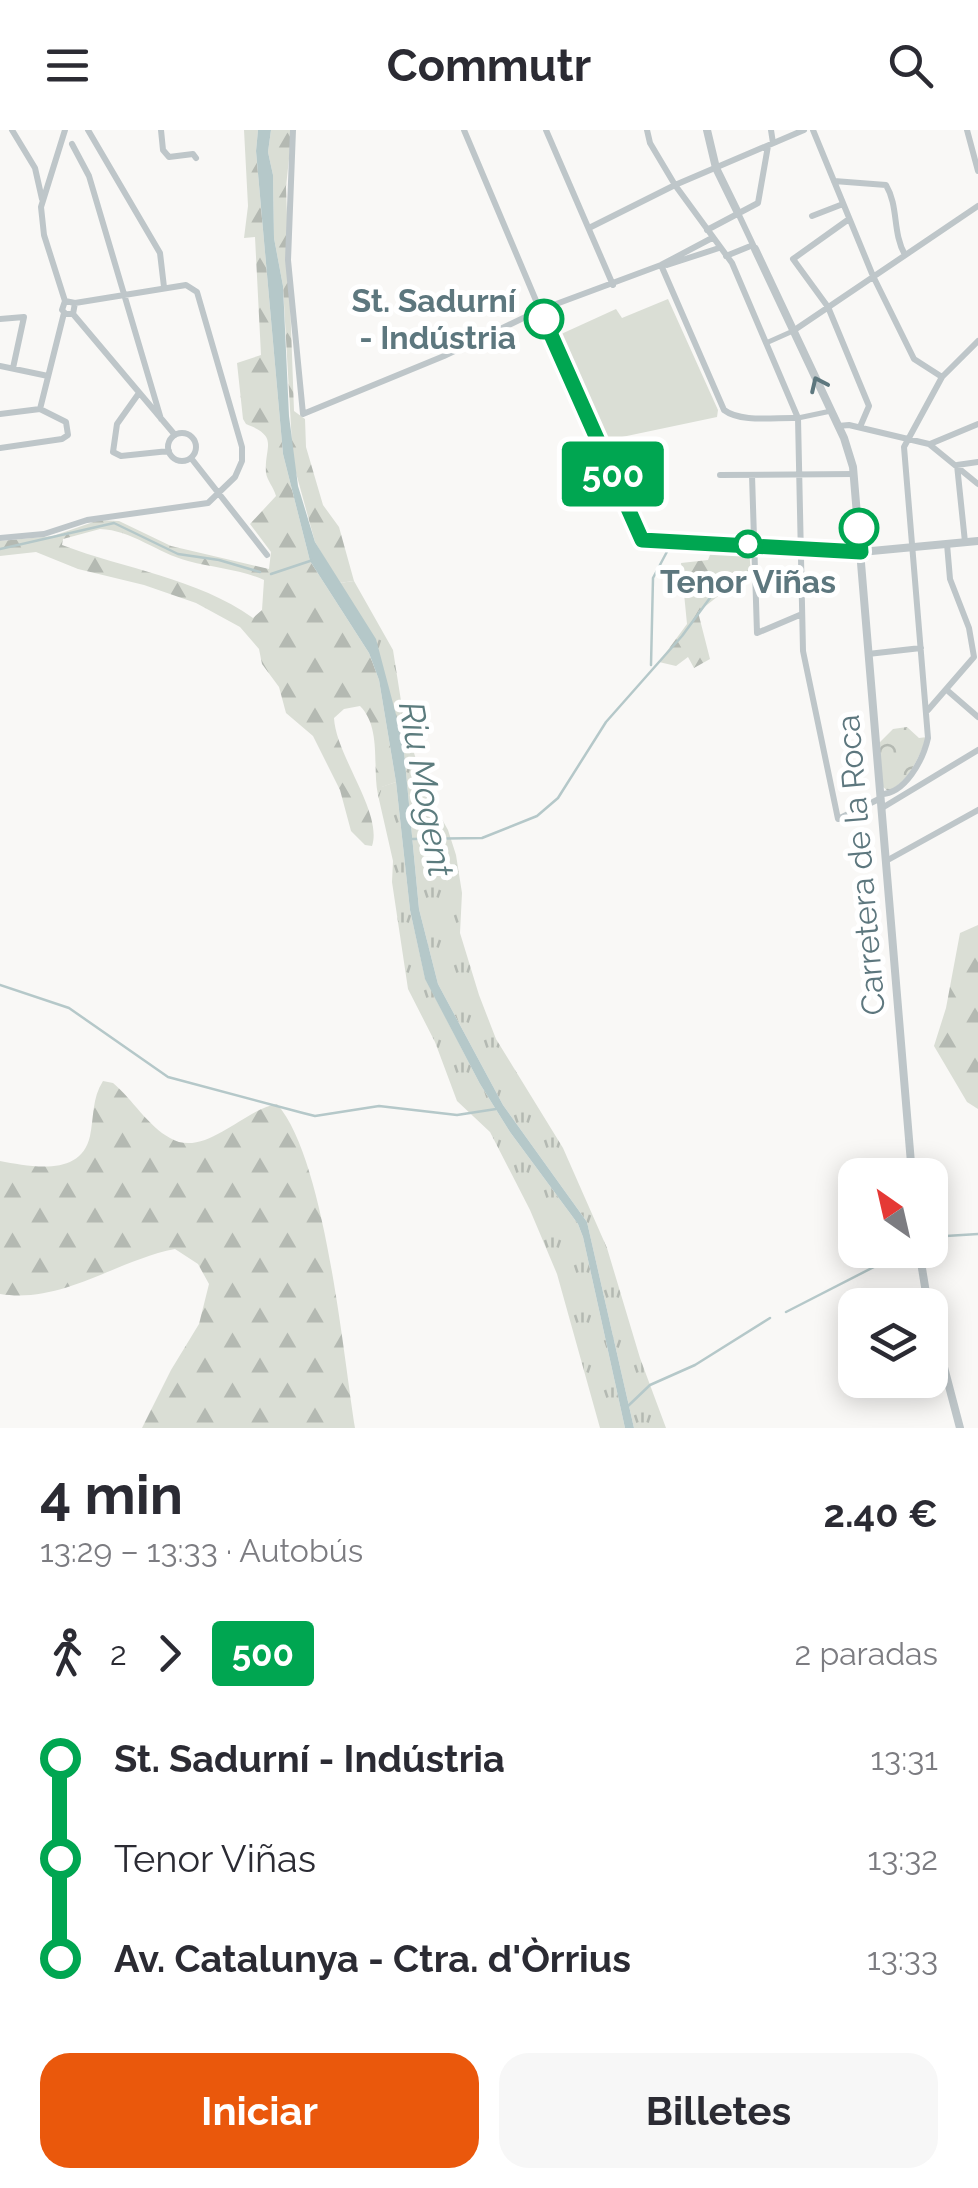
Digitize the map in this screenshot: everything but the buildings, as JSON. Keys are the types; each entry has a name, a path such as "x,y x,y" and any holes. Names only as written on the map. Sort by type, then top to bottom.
{"street":[{"path":"12,130 35,168 44,235 65,301"},
{"path":"42,200 65,130"},
{"path":"88,130 160,254 164,288"},
{"path":"161,130 169,158 193,154 196,158"},
{"path":"293,130 288,260 303,414 444,356 540,310 719,248"},
{"path":"464,130 642,540 861,552 978,541"},
{"path":"546,130 613,285"},
{"path":"648,130 650,143 675,185 726,256 798,418 803,651 838,819 892,794 904,784 926,750 927,711 904,447 942,377 978,341"},
{"path":"707,130 716,168 754,247 726,256"},
{"path":"707,230 758,203 771,130"},
{"path":"589,228 675,185 804,130"},
{"path":"814,130 873,276 914,359 942,377"},
{"path":"966,130 978,171"},
{"path":"72,144 88,170 161,419"},
{"path":"834,181 886,184 894,203 895,232 904,255"},
{"path":"812,216 843,204"},
{"path":"766,343 793,331 978,206"},
{"path":"849,219 793,259 828,306 869,406 860,427"},
{"path":"661,266 712,238"},
{"name":"Carretera de la Roca","path":"754,247 850,452 854,474 911,1158"},
{"path":"661,266 724,410 729,414 798,418 831,411"},
{"path":"0,538 44,534 87,520 208,503 235,477 242,462 242,447 197,292 186,285 75,304 65,301"},
{"path":"65,301 61,307 174,435"},
{"path":"40,409 68,313 75,304"},
{"path":"0,319 24,317 12,368"},
{"path":"0,366 48,376"},
{"path":"139,393 117,424 113,452 120,456 169,451 180,461 190,458 195,452 195,440 188,434 174,435"},
{"path":"0,414 40,409 66,422 68,435 0,448"},
{"path":"929,444 978,424"},
{"path":"838,426 860,427 929,444 978,484"},
{"path":"169,451 174,435"},
{"path":"190,458 266,555"},
{"path":"957,465 978,462"},
{"path":"957,465 965,542"},
{"path":"720,475 854,474"},
{"path":"752,475 758,633 802,614"},
{"path":"927,711 974,657 969,628 950,579 946,544"},
{"path":"868,654 921,648"},
{"path":"948,691 978,717"},
{"path":"881,800 910,791 978,750"},
{"path":"904,784 910,791"},
{"path":"886,861 978,810"},
{"path":"948,1382 960,1428"}],"green space":[{"path":"244,130 258,130 256,151 283,454 310,561 369,653 379,680 396,782 382,787 378,795 371,725 360,706 344,709 334,718 337,733 371,817 372,846 365,845 351,831 340,790 313,736 286,713 279,687 262,664 259,649 240,627 196,603 78,569 36,552 0,556 0,541 53,536 99,520 119,521 171,546 269,569 271,552 250,524 276,496 266,473 268,443 263,433 243,419 237,363 261,355 255,237 244,238 248,206","holes":["100,529 112,530 177,557 264,580 262,610 253,618 185,584 62,545 63,539"]},
{"path":"271,130 292,130 286,187 294,411 305,419 306,447 323,505 339,527 354,581 339,583 315,542 293,462 283,286 274,238 273,175 268,152"},
{"path":"668,299 718,410 717,417 603,441 559,335 616,309 622,318"},
{"path":"713,547 749,548 751,575 741,578 698,612 710,659 694,668 688,657 676,666 659,662 687,624 681,563 708,560"},
{"path":"354,581 393,650 404,720 425,789 448,830 456,855 462,893 460,933 479,995 496,1039 563,1148 607,1248 666,1428 634,1428 587,1222 503,1105 438,984 419,909 403,741 386,683 339,583"},
{"path":"907,727 919,738 927,737 908,775 888,791 883,787 879,743 893,729"},
{"path":"396,782 410,910 425,978 480,1084 578,1224 625,1428 600,1428 557,1274 530,1210 490,1132 457,1101 435,1042 408,989 392,882 393,861 378,795 381,787"},
{"path":"978,925 978,1109 967,1102 934,1046 946,1008 960,933"},
{"path":"103,1081 113,1083 162,1133 183,1143 210,1138 277,1104 294,1130 320,1210 355,1428 142,1428 199,1324 209,1284 198,1264 175,1249 46,1293 0,1294 0,1161 40,1167 66,1164 77,1158 90,1136 95,1101"}],"shaded area":[{"path":"258,130 271,130 268,152 273,175 274,238 283,286 289,416 298,486 315,542 376,639 403,741 419,909 438,984 503,1105 587,1222 634,1428 625,1428 578,1224 480,1084 425,979 410,910 396,782 379,680 369,653 310,561 283,454 256,151"}],"waterway":[{"path":"0,549 114,523 178,554 260,572"},
{"path":"651,665 653,578 670,546"},
{"path":"271,574 313,560"},
{"name":"Riu Mogent","path":"411,839 482,838 537,816 558,798 606,722 682,636 718,587 745,573"},
{"path":"0,985 69,1008 168,1077 303,1113 315,1116 379,1106 457,1115 496,1109"},
{"path":"948,1236 978,1234"},
{"path":"786,1312 872,1268"},
{"path":"628,1406 650,1385 695,1365 770,1318"}],"bus line":[{"name":"500","path":"544,319 642,540 861,552 859,528"}],"place":[{"name":"St. Sadurní - Indústria","path":"544,319"},
{"name":"Tenor Viñas","path":"748,544"}]}
